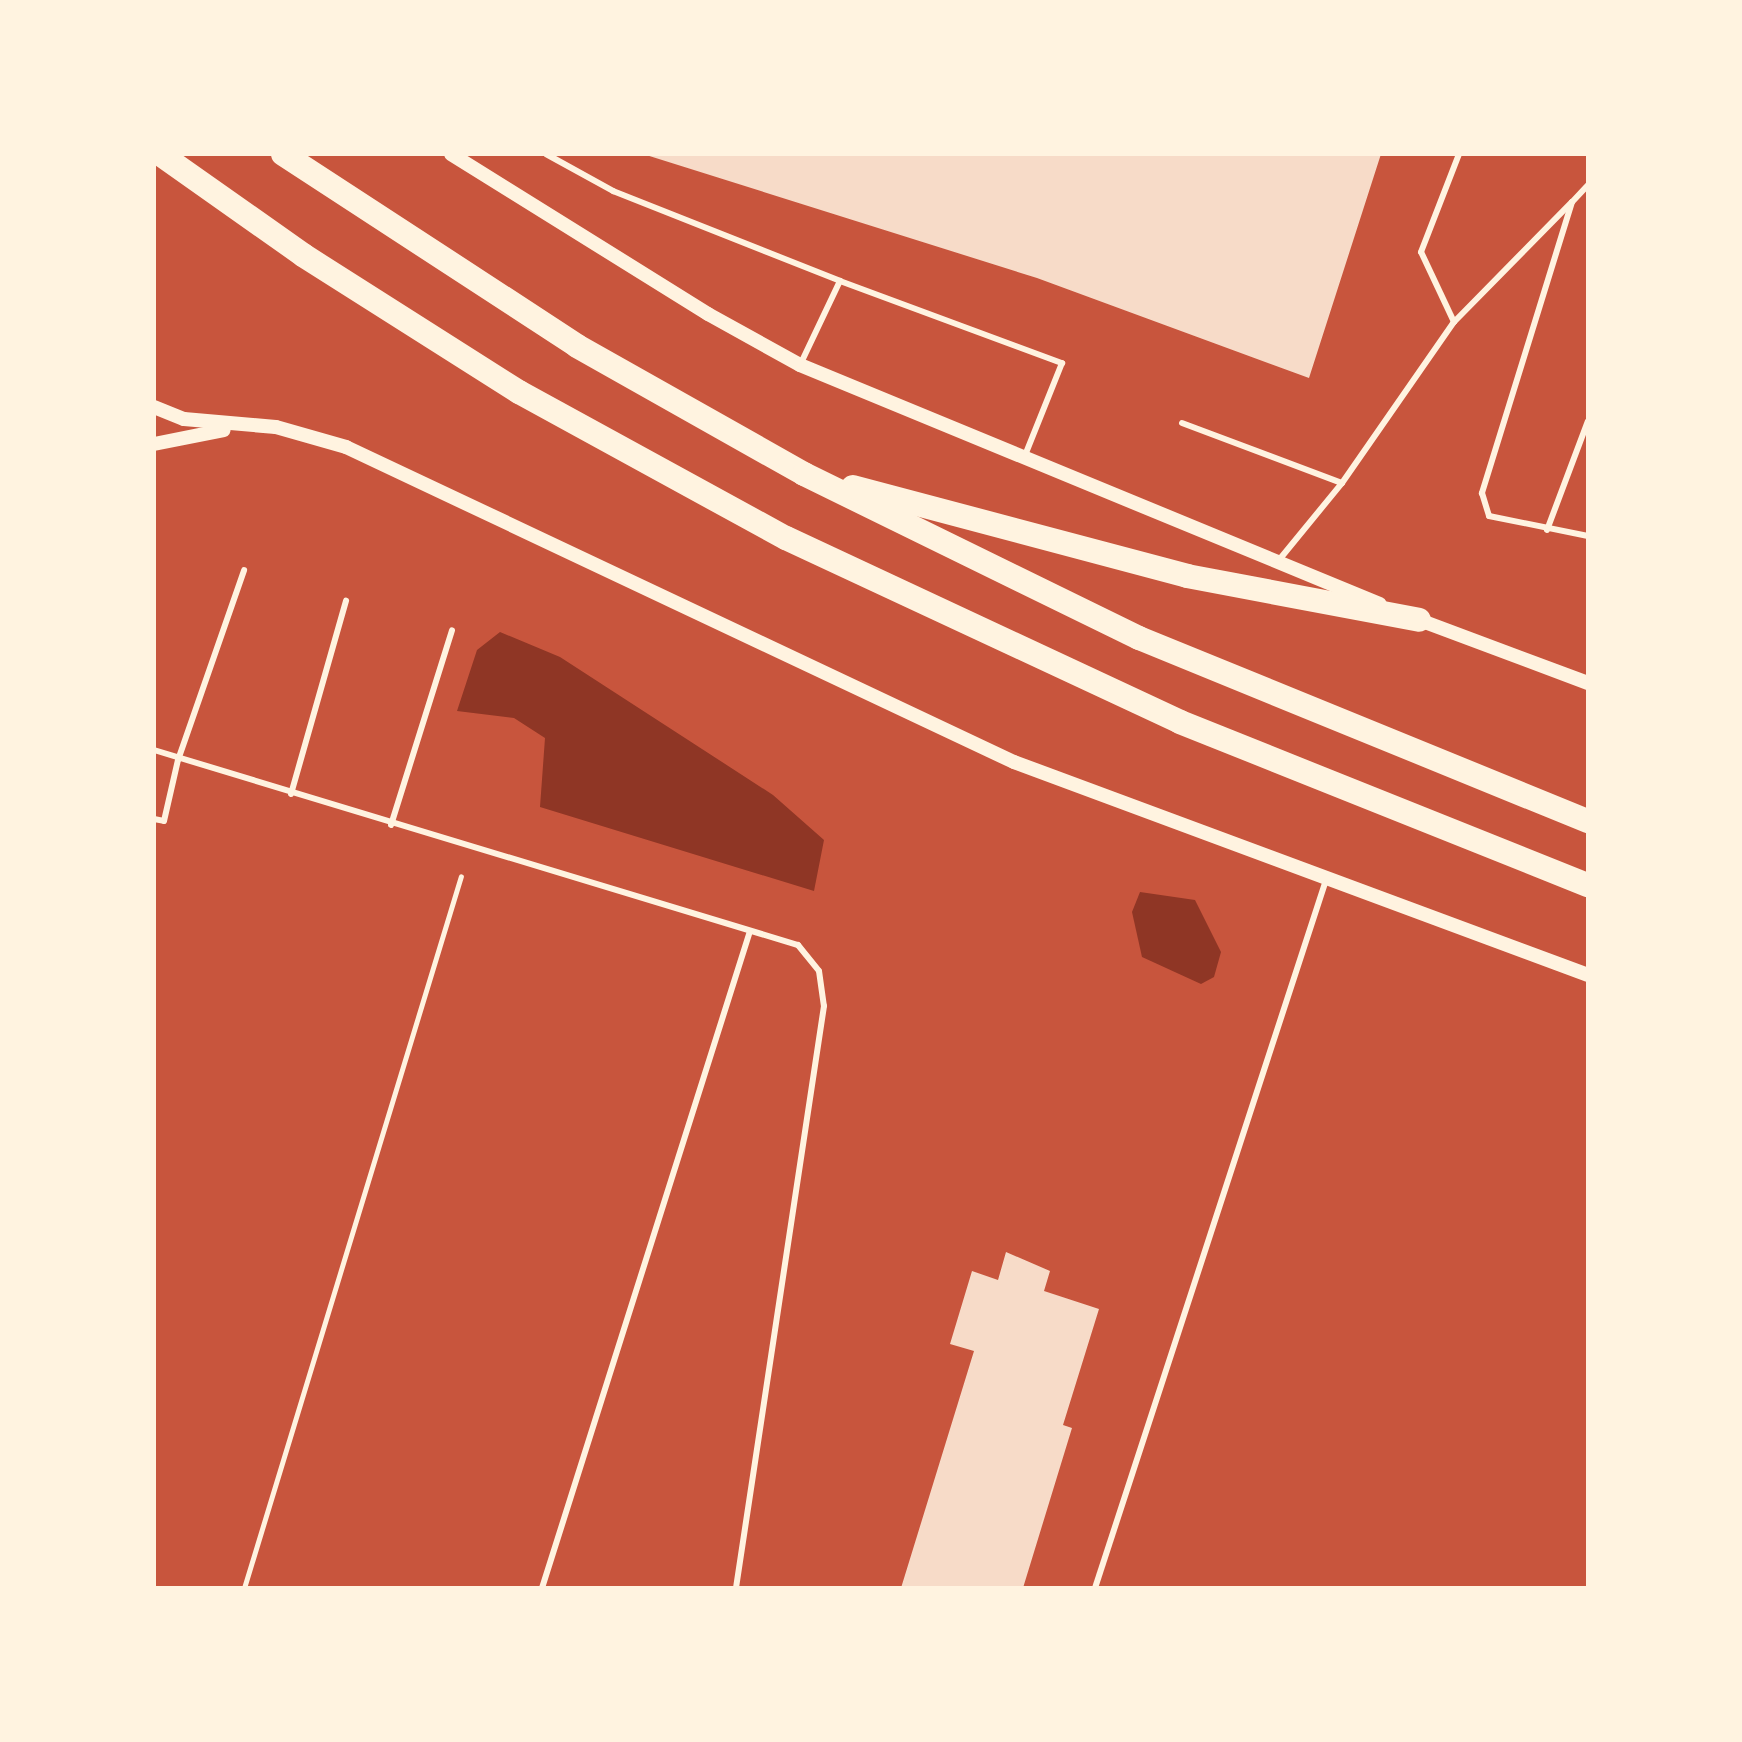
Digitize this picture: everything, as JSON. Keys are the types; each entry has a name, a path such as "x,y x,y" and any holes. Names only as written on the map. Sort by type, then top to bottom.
{"highway":[{"path":"160,154 303,255 519,392 786,538 1180,722 1588,885"},
{"path":"283,154 577,346 804,474 1139,638 1588,821"},
{"path":"804,474 1187,576 1419,620"}],"street":[{"path":"451,154 695,307 800,365 1277,563 1588,683"},
{"path":"154,407 184,419 244,427 276,427 346,447 961,739 1326,879 1588,975"},
{"path":"154,444 244,427"}],"lane":[{"path":"546,154 613,191 840,281 1062,363 1024,458"},
{"path":"1454,322 1421,252 1459,154"},
{"path":"1277,563 1342,483 1454,322 1588,185"},
{"path":"1572,202 1482,493 1489,516 1588,536"},
{"path":"800,365 840,281"},
{"path":"1547,530 1588,421"},
{"path":"1182,423 1342,483"},
{"path":"154,819 164,821 178,760 244,570"},
{"path":"291,794 346,601"},
{"path":"391,825 452,630"},
{"path":"154,750 391,825 798,945 819,971 824,1006 736,1588"},
{"path":"1095,1588 1326,879"},
{"path":"542,1588 750,931"}],"path":[{"path":"244,1588 461,876"}],"shaded area":[{"path":"500,632 560,657 773,795 824,840 814,891 540,807 545,738 514,718 457,711 477,650"},
{"path":"1140,892 1195,900 1221,952 1214,977 1201,984 1142,957 1132,912"}],"building":[{"path":"643,154 1381,154 1309,378 1037,278"},
{"path":"1006,1252 1050,1271 1044,1291 1099,1309 1063,1425 1072,1428 1023,1588 901,1588 974,1351 950,1344 972,1271 998,1280"}]}
